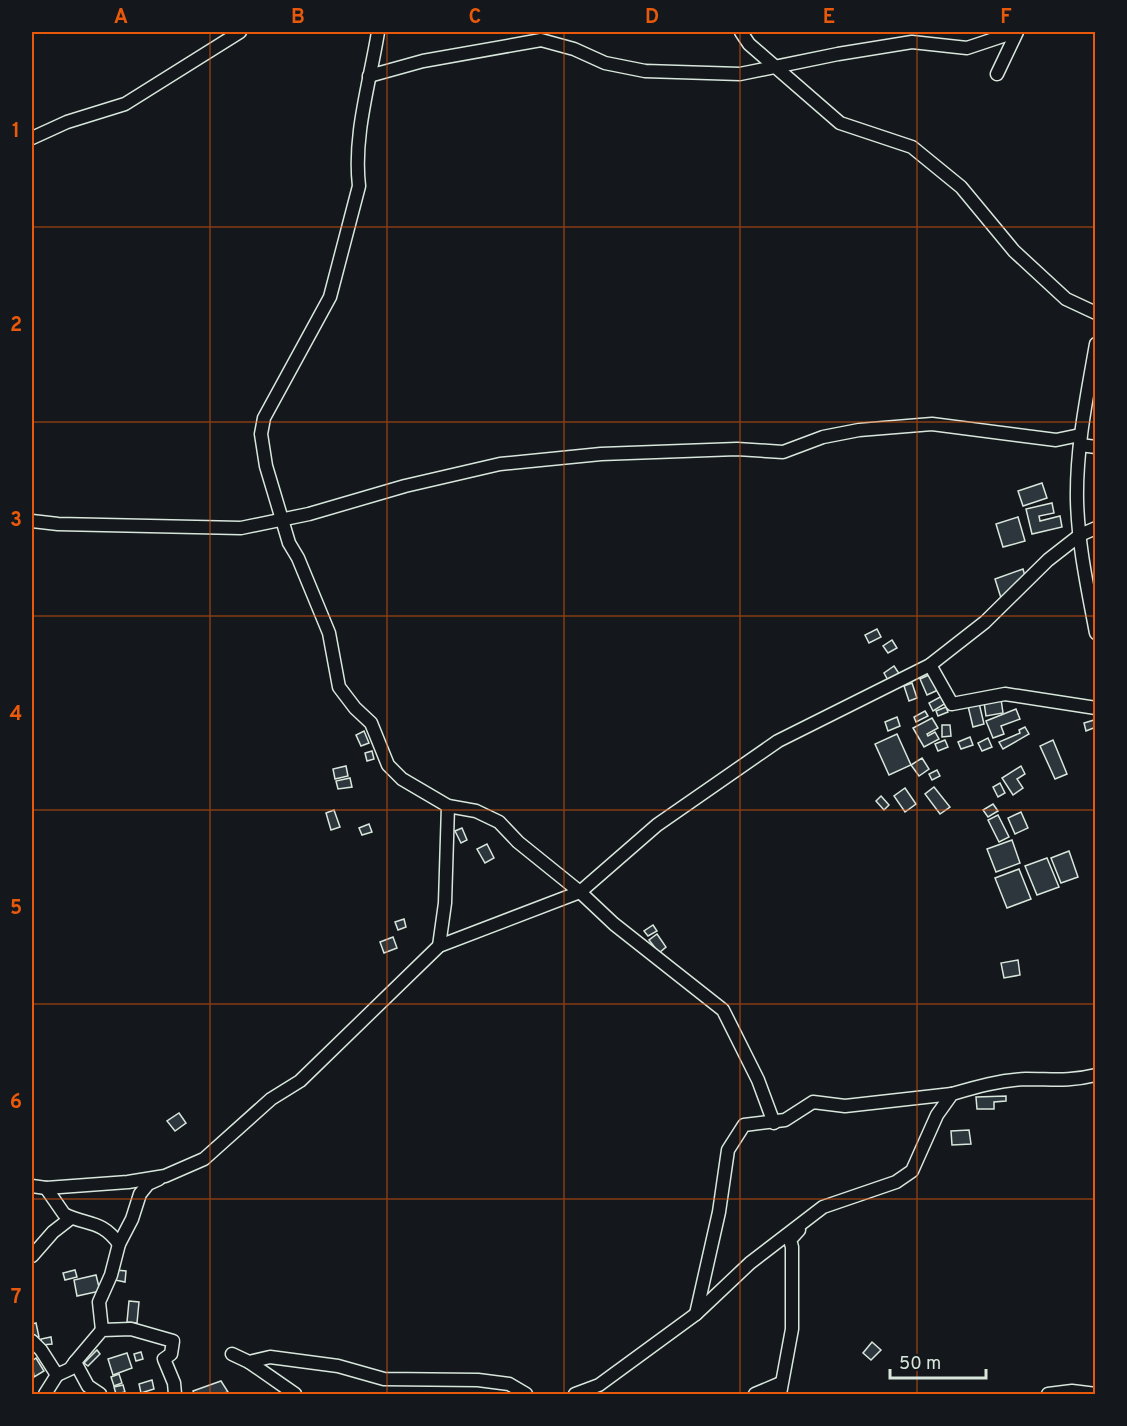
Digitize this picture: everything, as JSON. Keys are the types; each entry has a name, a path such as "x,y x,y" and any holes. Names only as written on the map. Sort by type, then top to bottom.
{"street":[{"path":"32,138 67,122 125,104 240,32"},
{"path":"378,32 369,76 358,158 359,186 330,297 264,418 261,434 266,466 289,543 298,558 329,633 339,687 355,708 371,723 388,765 402,779 448,806 476,811 499,822 518,842 580,892 651,955 723,1010 758,1080 774,1122"},
{"path":"741,32 749,44 840,123 912,147 961,187 1014,251 1066,299 1095,313"},
{"path":"369,76 423,61 546,36 605,63 645,71 740,74 912,42 967,48 1016,32"},
{"path":"997,74 1016,32"},
{"path":"1095,344 1080,440 1077,501 1095,633"},
{"path":"32,521 58,524 241,528 500,464 561,456 737,449 783,452 823,437 859,430 932,424 1056,440 1080,440 1095,447"},
{"path":"45,1395 57,1375 70,1369 102,1330 99,1302 111,1275 119,1244 140,1194 148,1184 204,1159 271,1099 300,1081 439,946 580,892 657,825 778,741 930,664 985,622 1048,560 1080,535 1095,528"},
{"path":"930,664 952,704 1005,694 1095,708"},
{"path":"439,946 445,903 448,806"},
{"path":"696,1314 719,1212 728,1150 744,1125 774,1122 796,1114 813,1102 853,1106 952,1094 996,1082 1026,1079 1058,1082 1095,1075"},
{"path":"574,1395 599,1385 696,1314 750,1263 823,1207 896,1182 912,1171 937,1115 952,1094"},
{"path":"32,1186 46,1188 128,1182 165,1176"},
{"path":"46,1188 64,1214 71,1218 95,1222 110,1232 119,1244"},
{"path":"32,1256 53,1232 71,1218"},
{"path":"755,1395 780,1389 792,1329 792,1247 790,1240 803,1224"},
{"path":"102,1330 131,1329 173,1341 171,1354 164,1359 174,1383 175,1395"},
{"path":"32,1341 41,1350 57,1375"},
{"path":"232,1354 249,1362 295,1395"},
{"path":"249,1362 270,1357 338,1366 384,1379 478,1380 509,1384 526,1395"},
{"path":"75,1362 88,1386 98,1394"},
{"path":"1048,1395 1072,1391 1095,1394"}],"building":[{"path":"1042,483 1047,498 1023,506 1018,491"},
{"path":"1052,503 1054,513 1039,516 1040,521 1060,516 1062,527 1032,534 1026,509"},
{"path":"1018,517 1025,541 1003,547 996,524"},
{"path":"1023,569 1026,580 1009,595 1001,598 995,579"},
{"path":"877,629 881,637 869,643 865,635"},
{"path":"892,640 897,648 888,653 883,646"},
{"path":"894,666 900,675 889,682 884,673"},
{"path":"931,674 938,690 927,695 920,679"},
{"path":"912,683 917,698 909,701 904,686"},
{"path":"942,696 946,703 933,711 929,703"},
{"path":"1001,699 1003,713 986,716 984,702"},
{"path":"979,703 984,724 973,727 968,706"},
{"path":"946,707 948,712 938,716 936,711"},
{"path":"1016,709 1020,719 1001,726 1004,734 993,738 986,721"},
{"path":"925,711 928,716 916,722 914,717"},
{"path":"897,717 900,726 888,731 885,722"},
{"path":"932,718 938,728 927,734 928,736 935,732 939,739 924,747 913,728"},
{"path":"1094,720 1096,727 1086,731 1084,723"},
{"path":"942,725 950,725 951,736 942,737"},
{"path":"1025,727 1029,734 1003,749 999,742 1020,733 1019,730"},
{"path":"364,731 369,743 361,746 356,735"},
{"path":"897,734 911,765 889,775 875,744"},
{"path":"970,737 973,745 961,749 958,742"},
{"path":"988,738 992,747 982,751 978,743"},
{"path":"945,740 948,747 938,751 935,744"},
{"path":"1053,740 1067,774 1055,779 1040,746"},
{"path":"372,751 374,759 367,761 365,753"},
{"path":"922,758 929,769 919,776 911,765"},
{"path":"346,766 348,776 335,779 333,769"},
{"path":"1021,766 1025,774 1017,779 1023,788 1013,795 1002,778"},
{"path":"937,770 940,776 932,780 929,774"},
{"path":"350,778 352,787 338,789 336,781"},
{"path":"1000,783 1005,793 998,797 993,787"},
{"path":"934,787 950,807 940,814 925,794"},
{"path":"905,788 916,804 905,812 894,796"},
{"path":"881,796 889,805 884,810 876,801"},
{"path":"993,804 998,811 988,817 983,810"},
{"path":"334,810 340,827 331,830 326,813"},
{"path":"1021,812 1028,828 1015,834 1008,818"},
{"path":"998,815 1009,837 999,842 988,820"},
{"path":"369,824 372,832 362,835 359,828"},
{"path":"462,828 467,840 461,843 455,831"},
{"path":"1012,840 1020,863 996,872 987,849"},
{"path":"487,844 494,858 485,863 477,849"},
{"path":"1069,851 1078,877 1061,883 1051,858"},
{"path":"1047,858 1059,887 1037,895 1025,866"},
{"path":"1019,869 1031,899 1007,908 995,878"},
{"path":"404,919 406,927 398,930 395,922"},
{"path":"653,925 657,931 648,936 644,931"},
{"path":"657,934 666,947 659,953 649,940"},
{"path":"393,937 397,948 384,953 380,942"},
{"path":"1018,960 1020,975 1004,978 1001,963"},
{"path":"1006,1096 1006,1101 994,1102 994,1109 977,1109 976,1097"},
{"path":"179,1113 186,1123 175,1131 167,1121"},
{"path":"969,1130 971,1144 952,1145 951,1131"},
{"path":"75,1270 77,1277 65,1280 63,1273"},
{"path":"116,1270 126,1271 125,1282 115,1280"},
{"path":"96,1275 100,1291 77,1296 74,1280"},
{"path":"129,1301 139,1302 137,1323 127,1322"},
{"path":"36,1323 39,1337 32,1339 32,1324"},
{"path":"51,1337 52,1344 42,1345 41,1339"},
{"path":"872,1342 881,1350 871,1360 863,1353"},
{"path":"97,1350 100,1354 88,1366 84,1363"},
{"path":"141,1352 143,1359 136,1361 134,1354"},
{"path":"127,1353 132,1368 113,1375 108,1359"},
{"path":"36,1358 44,1371 34,1377 32,1361"},
{"path":"119,1374 122,1383 114,1386 111,1377"},
{"path":"152,1380 154,1389 141,1393 139,1384"},
{"path":"221,1381 228,1392 194,1394 193,1391"},
{"path":"123,1385 125,1392 116,1394 114,1387"}]}
